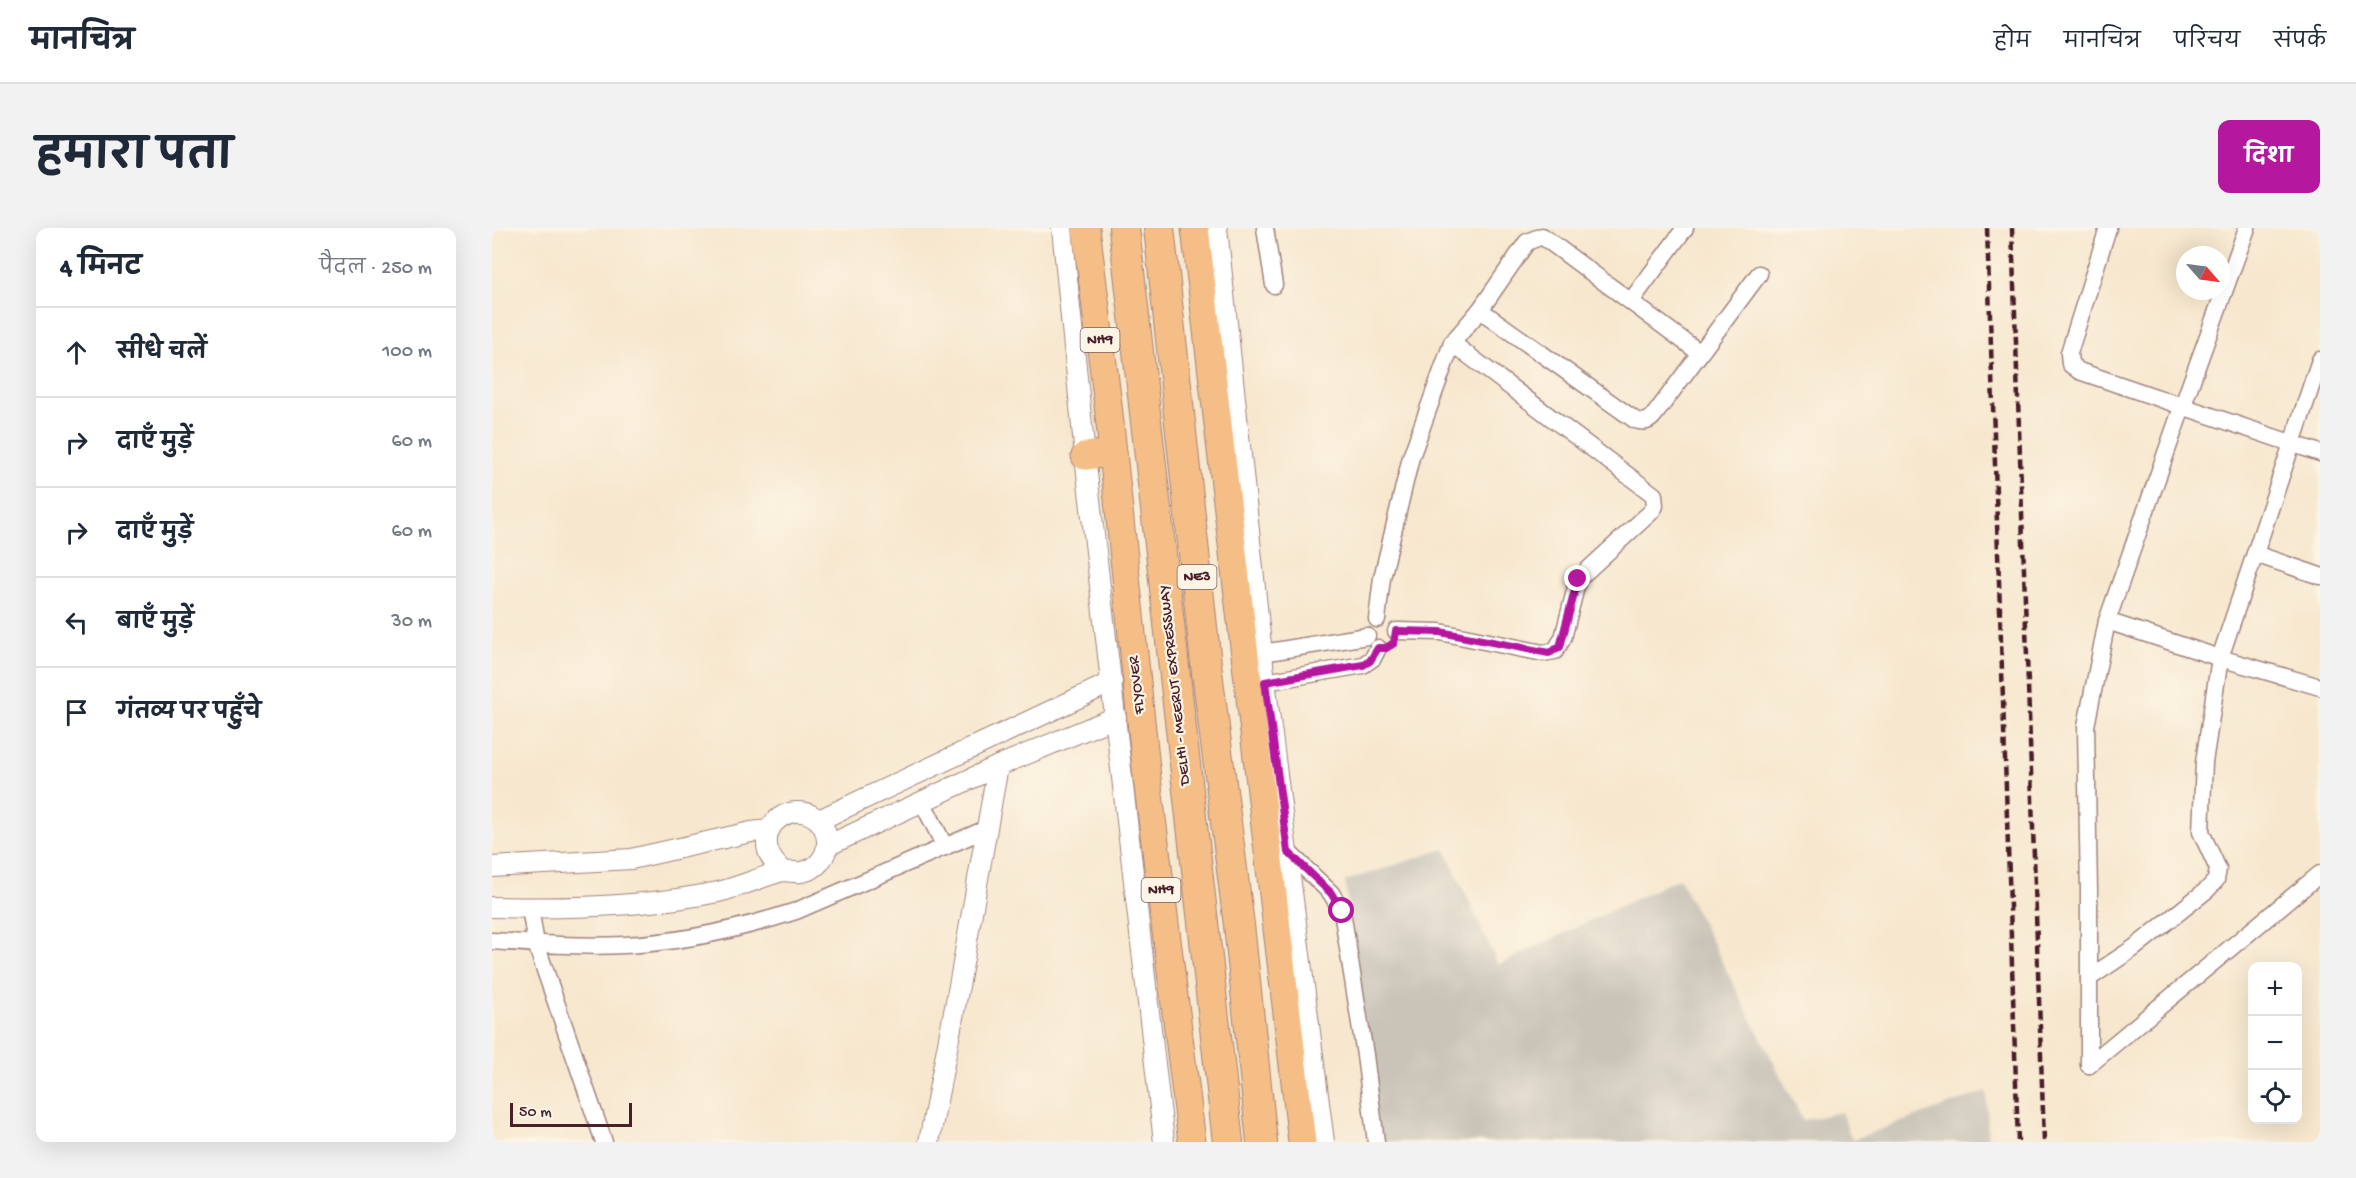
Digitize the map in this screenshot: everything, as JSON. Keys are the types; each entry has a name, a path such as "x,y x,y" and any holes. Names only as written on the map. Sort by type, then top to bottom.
{"highway":[{"name":"FLYOVER","path":"1086,228 1113,453 1147,778 1192,1142"},
{"name":"DELHI - MEERUT EXPRESSWAY","path":"1124,228 1228,1142"},
{"name":"DELHI - MEERUT EXPRESSWAY","path":"1159,228 1262,1142"},
{"path":"1195,228 1206,328 1247,599 1277,933 1302,1142"},
{"path":"1206,328 1230,348"},
{"path":"1085,456 1113,453"}],"street":[{"path":"1062,228 1085,456 1164,1142"},
{"path":"1217,228 1230,348 1247,599 1262,653 1324,1142"},
{"path":"1265,228 1274,285"},
{"path":"1631,301 1685,228"},
{"path":"2108,228 2069,353 2070,364 2079,371 2320,453"},
{"path":"2247,228 2182,406 2108,621 2086,726 2089,1065 2320,874"},
{"path":"1265,682 1363,665 1370,661 1372,642 1368,628 1377,620 1382,578 1411,457 1452,343 1480,310 1527,242 1542,236 1700,353"},
{"path":"1480,310 1635,420 1643,423 1655,414 1759,274"},
{"path":"1396,631 1440,632 1543,653 1555,651 1563,638 1578,579 1655,506 1654,495 1452,343"},
{"path":"2089,978 2134,948 2208,889 2219,874 2201,832 2204,762 2220,658 2320,360"},
{"path":"2255,554 2320,576"},
{"path":"1262,653 1372,642 1386,648 1394,643 1396,631 1389,621 1377,620"},
{"path":"2108,621 2220,658 2320,687"},
{"path":"819,820 1112,682"},
{"path":"827,846 998,766 1116,717"},
{"path":"929,1142 998,766"},
{"path":"922,801 945,848"},
{"path":"492,907 530,908 630,903 719,891 782,871 810,870 819,864 825,855 827,846 826,832 819,820 809,814 797,811 786,814 776,820 769,830 767,844 771,858 782,871"},
{"path":"492,941 625,945 699,937 796,911 986,829"},
{"path":"492,867 630,859 769,830"},
{"path":"1288,852 1331,893 1342,911 1376,1142"},
{"path":"530,908 537,944 604,1142"}],"shaded area":[{"path":"1445,849 1498,965 1679,878 1803,1120 1841,1112 1852,1140 1987,1091 1988,1142 1379,1142 1345,881"}],"railway":[{"path":"1987,228 2018,1142"},
{"path":"2012,228 2044,1142"}],"route":[{"path":"1342,911 1331,893 1288,852 1265,682 1363,665 1373,658 1378,648 1386,648 1394,643 1396,631 1440,632 1549,653 1560,647 1578,579"}]}
